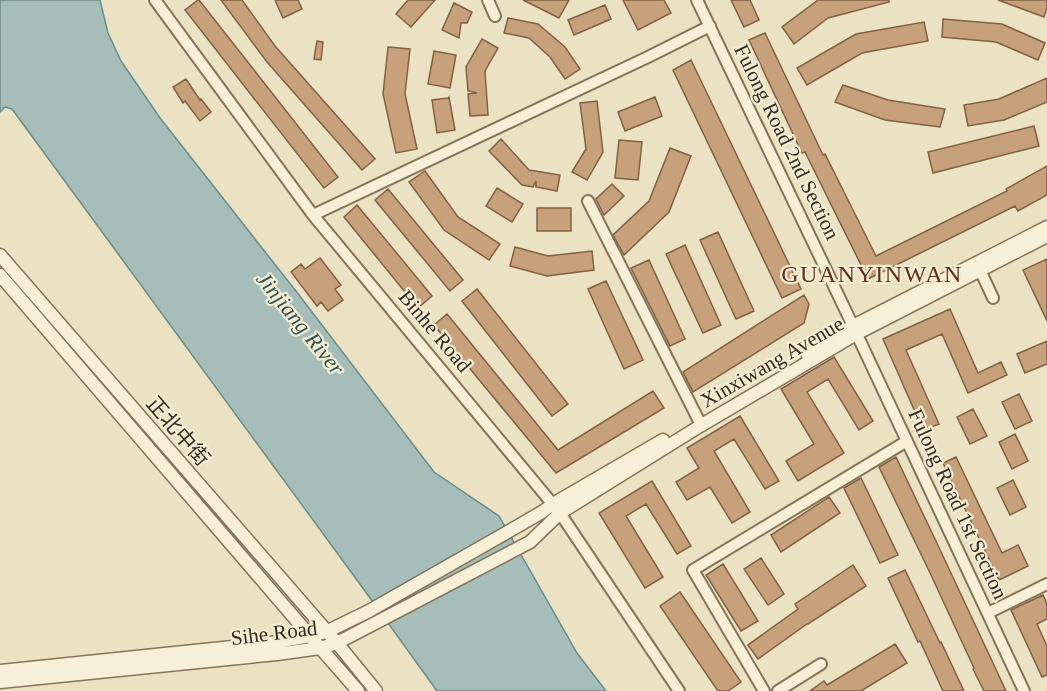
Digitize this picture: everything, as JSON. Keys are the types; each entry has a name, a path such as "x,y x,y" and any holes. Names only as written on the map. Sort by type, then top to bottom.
{"street":[{"name":"Binhe Road","path":"154,0 313,215 557,508 680,691"},
{"path":"488,0 495,16"},
{"name":"Fulong Road 2nd Section","path":"697,0 855,330"},
{"path":"313,215 710,27"},
{"path":"588,201 698,419"},
{"path":"557,508 698,419 855,330 1047,227"},
{"name":"Xinxiwang Avenue","path":"530,542 557,508 700,426 855,330 1047,236"},
{"name":"正北中街","path":"0,255 337,643 376,691"},
{"path":"980,270 993,298"},
{"path":"0,275 358,691"},
{"name":"Fulong Road 1st Section","path":"855,330 1024,691"},
{"path":"764,691 693,570 907,441"},
{"name":"Sihe Road","path":"0,670 271,643 326,632 369,611 542,512 557,508"},
{"name":"Sihe Road","path":"0,682 320,648 337,643 530,542"},
{"path":"988,613 1047,584"},
{"path":"778,691 821,664"}],"water":[{"name":"Jinjiang River","path":"0,0 100,0 108,33 121,61 160,118 434,472 499,516 577,653 606,691 437,691 12,109 5,107 0,112"}],"building":[{"path":"198,0 338,177 324,188 185,10"},
{"path":"221,0 242,0 275,46 375,159 362,170 267,62"},
{"path":"275,0 298,0 302,9 283,18"},
{"path":"408,0 435,0 411,27 396,14"},
{"path":"523,0 569,0 559,18"},
{"path":"623,0 664,0 671,13 638,30"},
{"path":"731,0 750,0 759,20 744,27"},
{"path":"818,0 889,0 889,2 828,18 794,44 782,27"},
{"path":"998,0 1047,0 1047,8 1044,17"},
{"path":"454,3 472,12 467,23 461,23 459,38 442,30"},
{"path":"605,5 611,19 574,35 568,20"},
{"path":"508,18 538,24 565,47 580,69 565,79 550,57 529,38 504,33"},
{"path":"943,19 1002,24 1045,43 1038,60 996,42 942,37"},
{"path":"924,22 928,41 862,53 807,85 797,68 856,34"},
{"path":"765,33 823,155 825,154 876,256 1007,191 1006,189 1047,166 1047,195 1018,211 1015,206 868,279 805,152 802,153 749,40"},
{"path":"482,39 498,48 485,71 488,115 470,116 468,94 477,93 468,91 466,67"},
{"path":"317,41 323,42 321,60 314,59"},
{"path":"388,47 410,49 405,94 417,149 396,153 383,94"},
{"path":"434,51 456,55 450,88 428,84"},
{"path":"691,60 801,289 782,298 673,70"},
{"path":"1047,78 1047,102 1004,120 968,126 964,105 999,99"},
{"path":"186,79 211,112 200,121 185,101 183,103 173,87"},
{"path":"843,85 888,100 945,109 940,127 885,120 835,102"},
{"path":"449,97 455,130 437,133 432,100"},
{"path":"655,97 662,116 625,131 618,112"},
{"path":"597,101 603,152 587,180 572,172 586,149 580,103"},
{"path":"1034,126 1039,146 933,173 928,152"},
{"path":"501,139 529,170 560,175 557,191 536,187 536,181 533,187 522,185 489,151"},
{"path":"619,140 642,142 638,180 615,178"},
{"path":"670,148 691,156 669,212 624,255 613,235 649,201"},
{"path":"425,171 458,217 500,244 489,260 444,230 409,182"},
{"path":"612,184 624,196 604,215 596,199"},
{"path":"497,188 523,204 512,222 486,206"},
{"path":"388,189 463,280 450,291 375,200"},
{"path":"357,205 432,296 418,308 344,217"},
{"path":"537,208 571,208 571,231 537,231"},
{"path":"718,232 754,311 736,319 700,240"},
{"path":"685,245 721,325 703,333 666,254"},
{"path":"515,247 548,256 592,251 594,270 547,276 510,266"},
{"path":"320,258 341,285 335,289 343,300 328,311 321,302 317,306 291,272 301,264 305,269"},
{"path":"1047,259 1047,321 1023,270"},
{"path":"649,260 685,339 670,346 631,268"},
{"path":"606,281 643,360 624,369 588,289"},
{"path":"477,289 568,404 552,416 462,301"},
{"path":"804,295 809,304 804,323 693,392 683,372"},
{"path":"950,309 978,373 1001,362 1007,375 968,393 942,334 906,350 939,424 923,430 883,339"},
{"path":"447,314 558,450 653,391 664,408 556,473 434,325"},
{"path":"1047,341 1047,364 1025,373 1017,354"},
{"path":"834,357 873,421 859,430 828,379 807,392 844,453 798,481 786,461 814,444 781,389"},
{"path":"1019,394 1032,421 1015,429 1002,402"},
{"path":"973,409 987,436 970,444 957,417"},
{"path":"740,416 779,481 765,489 734,439 714,451 750,512 732,523 710,487 687,500 676,482 699,468 687,448"},
{"path":"1015,434 1028,461 1012,469 999,442"},
{"path":"896,457 1006,691 984,691 973,669 879,467"},
{"path":"956,457 1002,553 1018,545 1028,566 999,580 943,463"},
{"path":"861,478 898,555 880,563 844,488"},
{"path":"1013,480 1026,507 1010,515 997,488"},
{"path":"652,481 691,546 677,554 646,504 626,516 663,577 645,588 599,513"},
{"path":"829,497 840,513 781,552 771,535"},
{"path":"761,558 784,594 768,605 744,569"},
{"path":"723,564 758,621 741,631 706,575"},
{"path":"853,565 866,586 758,659 748,645 798,609 795,604"},
{"path":"905,570 964,691 943,691 920,641 918,642 888,578"},
{"path":"680,592 741,682 728,691 718,691 660,606"},
{"path":"1043,595 1047,604 1047,619 1037,624 1047,646 1047,675 1042,677 1011,610"},
{"path":"895,644 907,663 861,691 810,691 824,681 827,685"}],"district":[{"name":"GUANYINWAN","path":"872,274"}]}
